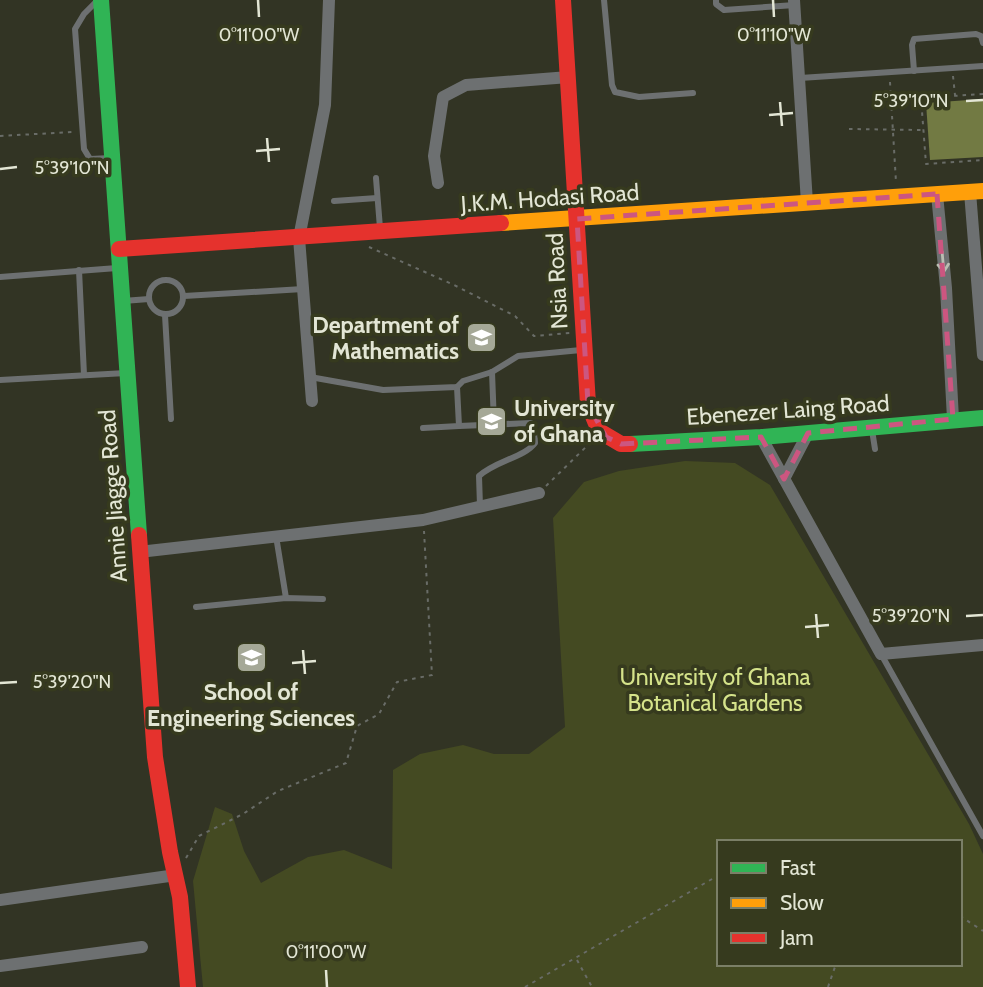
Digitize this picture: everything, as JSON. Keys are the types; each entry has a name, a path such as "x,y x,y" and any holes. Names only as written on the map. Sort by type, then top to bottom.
{"street":[{"name":"Annie Jiagge Road","path":"99,0 113,158 155,757 186,937 188,987"},
{"path":"312,401 299,238 325,105 329,0"},
{"name":"Nsia Road","path":"563,0 587,404 599,431"},
{"path":"795,3 807,203"},
{"path":"438,183 434,156 443,97 466,85 569,78"},
{"path":"977,191 983,355"},
{"name":"J.K.M. Hodasi Road","path":"119,249 977,191"},
{"path":"937,194 946,288 953,419"},
{"name":"Ebenezer Laing Road","path":"599,431 621,444 761,437 983,418"},
{"path":"785,479 808,433"},
{"path":"761,437 881,654 983,645"},
{"path":"139,552 423,520 539,493"},
{"path":"0,900 176,875"},
{"path":"0,966 142,947"}],"lane":[{"path":"99,0 84,14 75,29 84,149 90,159 113,158"},
{"path":"604,0 612,85 615,92 639,97 692,93"},
{"path":"716,0 720,9 795,3"},
{"path":"740,0 740,9"},
{"path":"914,71 914,39 976,34 981,36 983,43"},
{"path":"799,78 983,66"},
{"path":"376,178 380,233"},
{"path":"334,201 377,198"},
{"path":"0,277 120,268"},
{"path":"79,270 84,375"},
{"path":"165,280 175,283 184,296 176,312 165,315 156,312 149,299 151,288 165,280"},
{"path":"184,296 303,289"},
{"path":"123,300 149,299"},
{"path":"165,315 171,419"},
{"path":"310,377 383,390 457,387 463,381 492,372 518,356 583,350"},
{"path":"492,372 494,424"},
{"path":"0,380 128,373"},
{"path":"457,387 459,426"},
{"path":"422,428 531,423 535,443 530,450 489,467 480,476 481,506"},
{"path":"872,428 875,449"},
{"path":"276,536 286,598"},
{"path":"196,607 286,598 323,600"},
{"path":"881,654 983,836"}],"path":[{"path":"953,68 955,96"},
{"path":"890,72 897,197"},
{"path":"983,94 921,98 926,164 983,160"},
{"path":"849,129 923,130"},
{"path":"0,136 83,132"},
{"path":"367,247 454,285 515,316 534,336 582,332"},
{"path":"539,493 599,431"},
{"path":"176,875 199,836 243,814 278,791 346,763 357,726 379,714 397,682 432,675 423,520"},
{"path":"525,987 717,877"},
{"path":"962,917 983,931"},
{"path":"576,960 592,987"},
{"path":"828,987 835,966"}],"highlighted area":[{"path":"937,194 953,419 808,433 784,479 761,437 621,444 606,437 588,404 577,219"}],"green space":[{"name":"University of Ghana Botanical Gardens","path":"685,461 735,463 770,485 969,824 983,854 983,987 203,987 193,881 215,807 232,814 244,851 261,883 308,857 344,850 392,869 393,770 420,754 463,745 494,754 529,754 565,727 553,518 584,482 619,471"}],"shaded area":[{"path":"983,99 983,157 930,160 926,103"}],"traffic: fast":[{"path":"101,0 139,535"},
{"path":"630,444 761,437 983,418"}],"traffic: slow":[{"path":"501,223 983,191"}],"traffic: jam":[{"path":"563,0 588,404 599,431 621,444 630,444"},
{"path":"119,249 501,223"},
{"path":"139,535 155,757 180,897 188,987"}],"place":[{"name":"Department of Mathematics","path":"482,338"},
{"name":"University of Ghana","path":"491,421"},
{"name":"School of Engineering Sciences","path":"251,658"}]}
